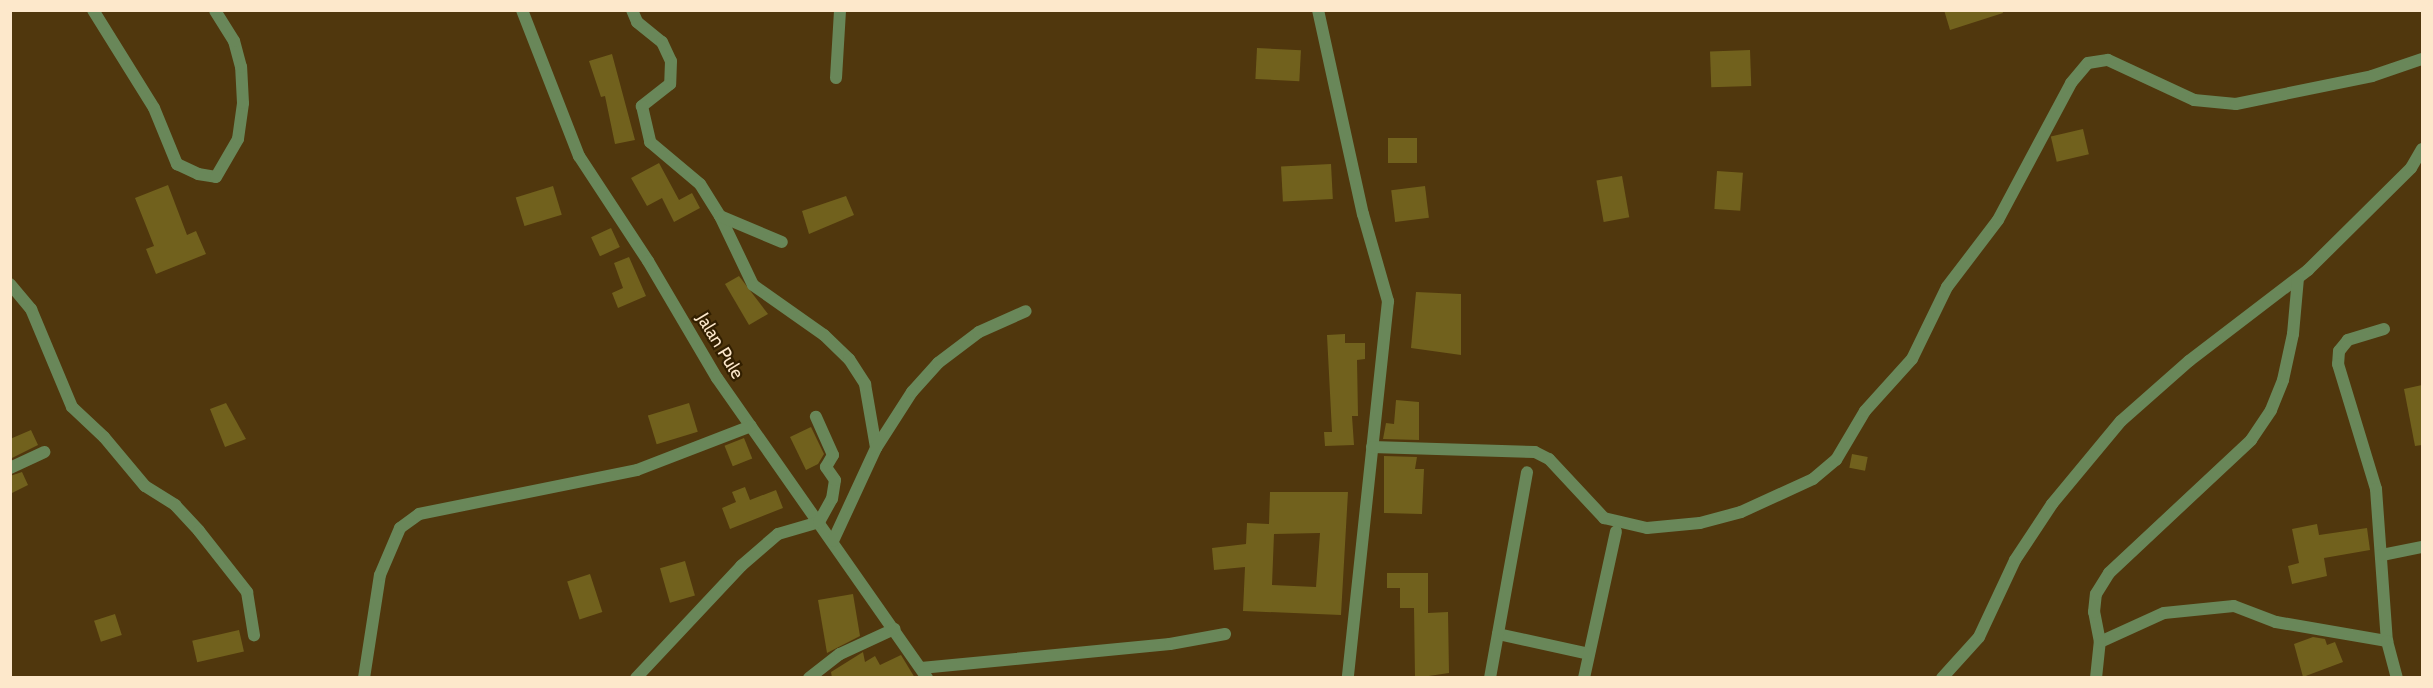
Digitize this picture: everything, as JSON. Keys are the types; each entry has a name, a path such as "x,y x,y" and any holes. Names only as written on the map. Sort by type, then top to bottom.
{"street":[{"path":"93,10 154,108 177,164 198,174 216,177 238,139 243,103 241,67 234,41 215,10"},
{"name":"Jalan Pule","path":"522,10 579,156 751,426 924,673"},
{"path":"632,10 640,25 662,42 671,61 670,84 642,106 647,137 670,161 693,176 720,216 753,285 824,335 849,359 865,384 876,448"},
{"path":"836,78 840,10"},
{"path":"1317,10 1363,214 1388,301 1348,678"},
{"path":"1372,447 1535,452 1549,459 1604,518 1647,528 1700,523 1741,512 1813,479 1836,460 1865,411 1912,359 1947,287 1998,220 2071,83 2088,63 2108,60 2194,100 2236,104 2372,76 2422,59"},
{"path":"1942,678 1979,637 2015,560 2052,504 2121,421 2189,361 2298,278 2361,220 2411,168 2422,148"},
{"path":"720,216 782,242"},
{"path":"2096,678 2100,642 2094,604 2109,573 2251,440 2271,410 2286,369 2298,278"},
{"path":"10,284 30,309 72,407 104,437 145,486 175,505 199,531 247,592 254,635"},
{"path":"833,541 876,448 912,392 938,363 979,332 1026,311"},
{"path":"2384,329 2348,340 2339,351 2338,364 2376,489 2387,640 2397,678"},
{"path":"636,678 741,566 778,534 819,522 832,499 835,480 826,467 833,455 816,417"},
{"path":"364,678 380,575 400,528 418,514 637,470 751,426"},
{"path":"10,468 44,452"},
{"path":"1490,678 1527,472"},
{"path":"1584,678 1616,531"},
{"path":"2382,555 2422,547"},
{"path":"2100,642 2164,613 2217,604 2234,606 2276,622 2387,640"},
{"path":"809,678 840,654 894,629"},
{"path":"924,673 1170,644 1225,634"},
{"path":"1498,634 1590,654"}],"building":[{"path":"1944,10 2002,10 2003,13 1950,30"},
{"path":"1257,48 1301,50 1299,81 1255,79"},
{"path":"1750,50 1751,86 1711,87 1710,51"},
{"path":"612,54 635,140 615,144 605,96 601,97 589,61"},
{"path":"2083,129 2089,154 2057,162 2051,136"},
{"path":"1388,138 1417,138 1417,163 1388,163"},
{"path":"659,163 679,200 692,193 700,208 674,222 662,198 647,206 631,178"},
{"path":"1331,164 1333,199 1283,202 1281,167"},
{"path":"1717,171 1743,173 1740,211 1714,209"},
{"path":"1622,176 1629,217 1604,222 1596,181"},
{"path":"168,185 187,235 196,231 206,254 156,274 146,249 154,246 135,198"},
{"path":"553,186 562,215 524,226 516,197"},
{"path":"1425,186 1429,218 1395,222 1391,190"},
{"path":"846,196 854,215 809,234 802,211"},
{"path":"611,228 620,247 600,256 591,237"},
{"path":"629,257 646,296 618,308 612,293 623,288 614,263"},
{"path":"739,276 768,314 749,325 725,284"},
{"path":"1416,292 1461,294 1461,355 1411,348"},
{"path":"1345,334 1345,343 1365,343 1365,359 1357,360 1358,416 1352,416 1354,445 1325,446 1324,432 1332,432 1327,335"},
{"path":"2422,385 2422,445 2415,446 2404,389"},
{"path":"1396,400 1419,402 1419,440 1383,439 1386,423 1394,424"},
{"path":"226,403 246,439 225,447 210,409"},
{"path":"689,403 698,432 657,444 648,416"},
{"path":"811,427 824,454 818,464 806,470 790,437"},
{"path":"31,430 38,445 10,459 10,439"},
{"path":"744,438 752,458 733,466 725,446"},
{"path":"1852,454 1868,457 1865,471 1849,468"},
{"path":"1384,456 1417,457 1415,469 1424,469 1422,514 1384,513"},
{"path":"22,472 28,485 10,494 10,476"},
{"path":"745,487 750,500 776,490 783,508 730,529 722,508 736,502 732,492"},
{"path":"1270,492 1348,492 1341,615 1243,611 1245,567 1214,570 1212,548 1246,544 1247,523 1269,524","holes":["1320,533 1316,587 1272,585 1274,534"]},
{"path":"2317,524 2319,535 2367,528 2370,550 2324,558 2327,576 2292,584 2288,566 2299,563 2292,529"},
{"path":"685,561 695,596 670,603 660,568"},
{"path":"1387,573 1428,573 1428,613 1448,612 1449,673 1415,678 1414,608 1400,608 1400,588 1387,588"},
{"path":"590,574 602,612 580,619 567,581"},
{"path":"853,594 860,636 827,653 818,600"},
{"path":"115,614 122,635 101,642 94,621"},
{"path":"239,630 244,651 197,662 192,641"},
{"path":"2313,637 2325,639 2327,645 2335,642 2343,662 2303,677 2294,644"},
{"path":"863,652 865,662 875,656 880,665 901,655 915,678 832,678 831,672"}]}
